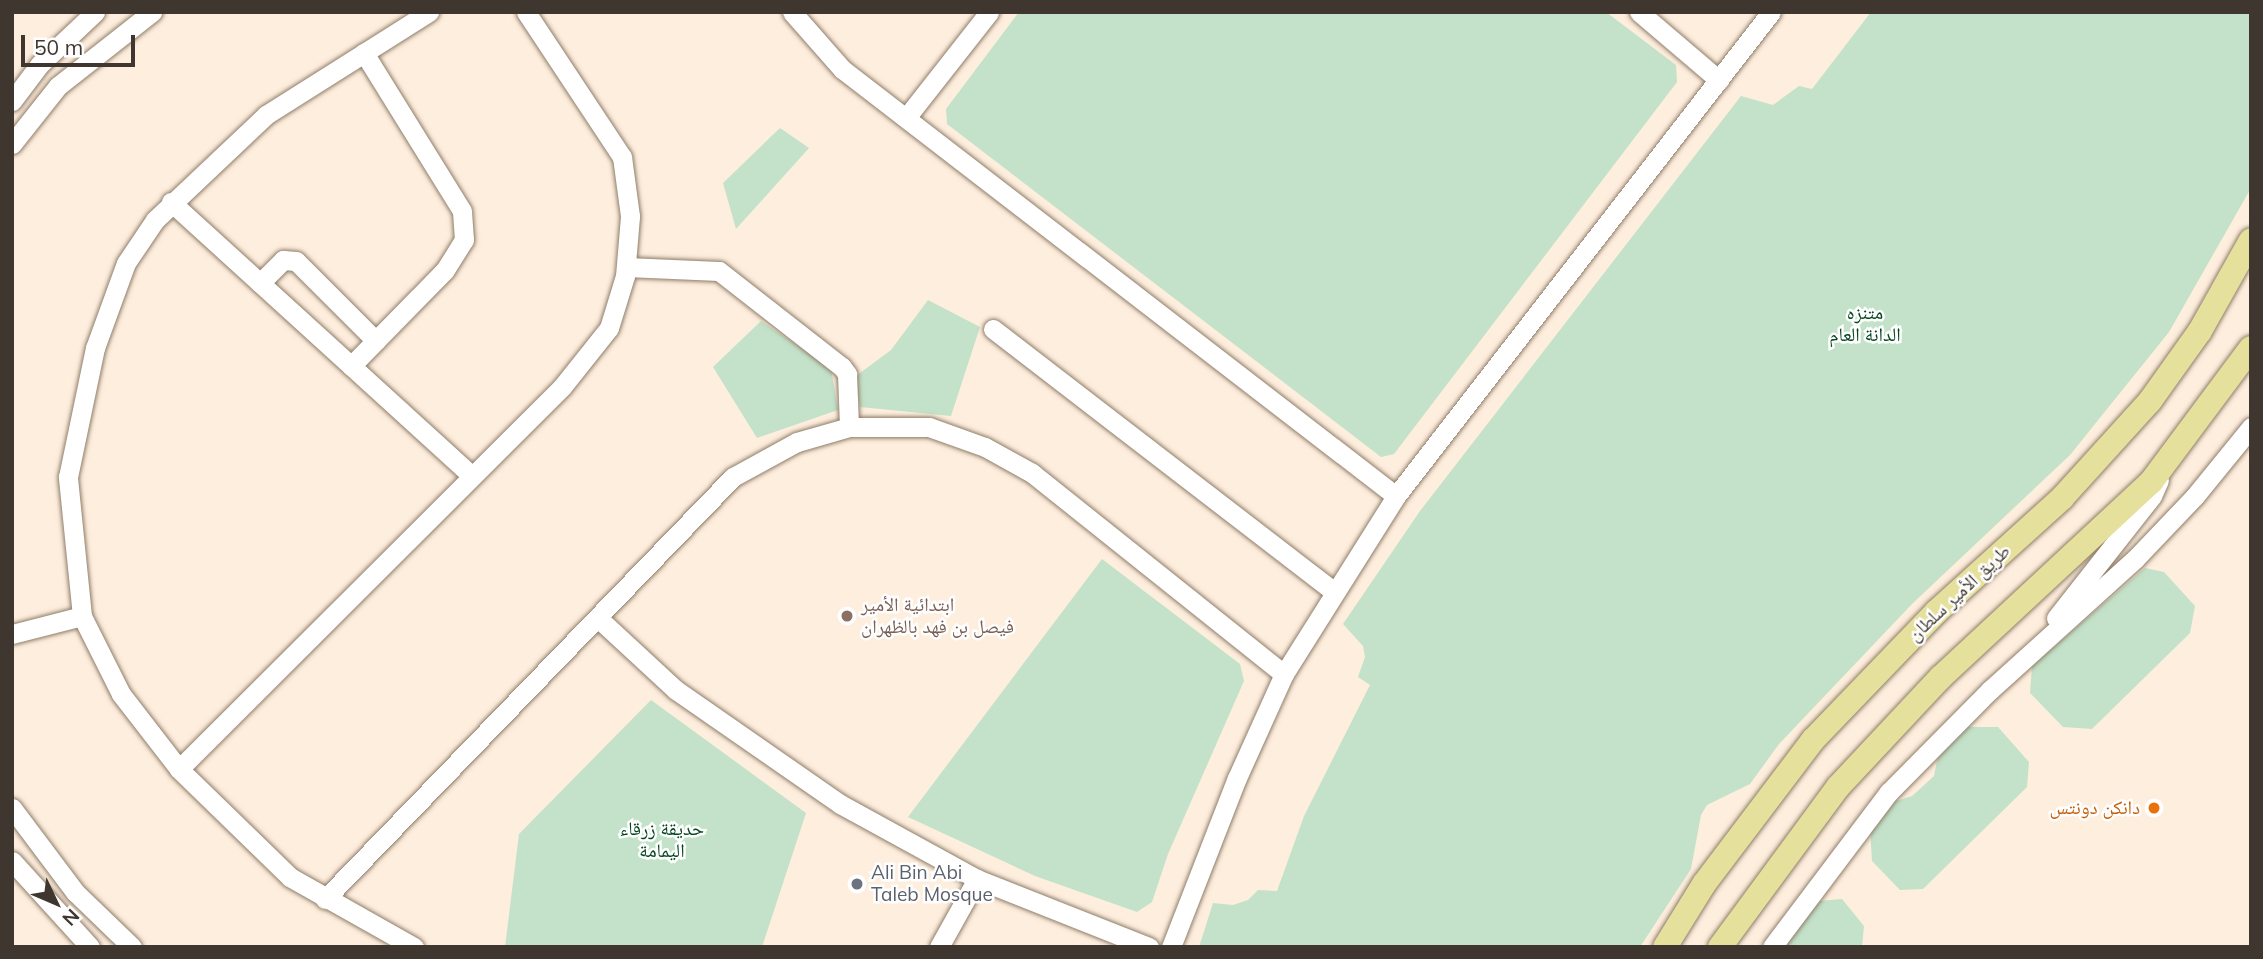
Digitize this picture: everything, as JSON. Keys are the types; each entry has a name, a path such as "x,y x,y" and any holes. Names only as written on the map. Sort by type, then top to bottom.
{"main road":[{"name":"طريق الأمير سلطان","path":"1665,947 1704,884 1813,740 1936,612 2063,498 2150,401 2200,331 2251,240"},
{"path":"1720,947 1823,806 1887,732 2166,463 2251,348"}],"street":[{"path":"12,101 40,64 95,12"},
{"path":"12,144 58,86 152,12"},
{"path":"414,947 290,877 179,769 121,694 82,616 68,477 77,415 95,348 126,263 172,202 266,115 429,12"},
{"path":"179,769 562,387 609,328 626,267 630,216 622,157 526,12"},
{"path":"792,12 842,69 1396,496"},
{"path":"906,118 989,12"},
{"path":"1639,12 1719,80"},
{"path":"1171,947 1237,778 1284,674 1396,496 1772,12"},
{"path":"351,366 445,270 464,240 462,211 364,53"},
{"path":"172,202 472,476"},
{"path":"260,283 283,260 296,261 376,341"},
{"path":"626,267 719,271 842,367 847,374 849,427"},
{"path":"993,329 1335,592"},
{"path":"326,899 599,619 733,477 797,442 849,427 929,427 985,447 1020,467 1284,674"},
{"path":"1772,947 1889,792 2020,662 2135,559 2195,496 2251,427"},
{"path":"2020,662 2152,496 2166,463"},
{"path":"12,634 82,616"},
{"path":"599,619 676,690 752,746 840,804 977,879 1149,947"},
{"path":"12,808 75,892 132,947"},
{"path":"12,861 90,947"},
{"path":"939,947 977,879"}],"green space":[{"path":"1019,12 1606,12 1676,65 1677,82 1394,454 1381,457 947,124 946,109"},
{"name":"متنزه الدانة العام","path":"1871,12 2251,12 2251,188 2169,332 2070,455 1912,604 1779,744 1750,784 1707,805 1701,815 1691,869 1640,947 1199,947 1213,903 1233,905 1248,900 1258,890 1277,891 1304,816 1370,685 1358,677 1365,657 1363,646 1343,624 1420,511 1741,96 1773,105 1799,86 1812,89"},
{"path":"780,128 809,148 736,229 723,183"},
{"path":"928,300 980,327 951,416 860,407 856,376 891,350"},
{"path":"761,321 831,368 838,410 757,438 713,367"},
{"path":"1102,559 1240,664 1244,681 1168,854 1152,902 1137,912 1035,876 908,817"},
{"path":"2145,568 2164,572 2195,606 2190,633 2092,729 2063,727 2030,693 2032,666"},
{"name":"حديقة زرقاء اليمامة","path":"651,700 806,813 762,947 505,947 519,834"},
{"path":"1959,727 1998,727 2029,762 2027,787 1923,889 1900,890 1872,861 1870,829 1890,803 1912,796 1934,776 1939,751"},
{"path":"1842,899 1864,926 1862,947 1783,947 1818,901"}],"place":[{"name":"ابتدائية الأمير فيصل بن فهد بالظهران","path":"847,616"},
{"name":"دانكن دونتس","path":"2154,808"},
{"name":"Ali Bin Abi Taleb Mosque","path":"857,884"}]}
